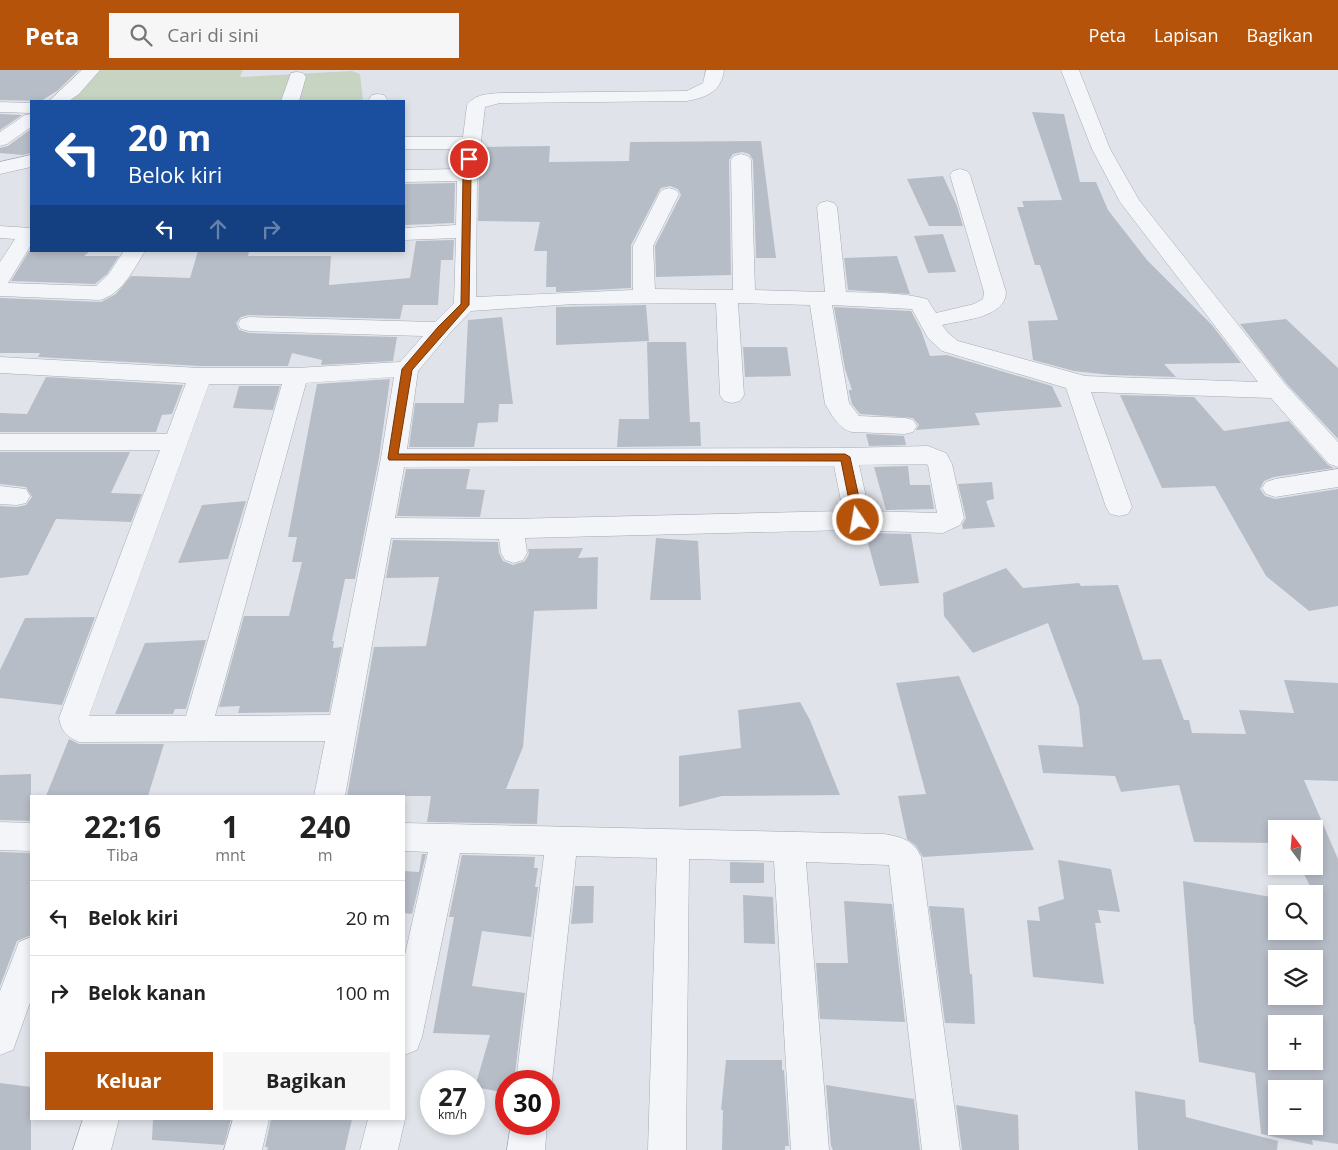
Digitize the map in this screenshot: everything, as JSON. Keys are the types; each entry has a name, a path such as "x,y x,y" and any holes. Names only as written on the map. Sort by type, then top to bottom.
{"street":[{"path":"59,100 73,90 91,70"},
{"path":"465,305 467,175 476,105 484,100 500,98 687,96 697,94 710,87 714,83 715,70"},
{"path":"1070,70 1101,149 1130,202 1276,390 1338,458"},
{"path":"290,100 297,77"},
{"path":"0,107 30,118"},
{"path":"0,140 30,118"},
{"path":"405,143 471,143"},
{"path":"732,395 741,160"},
{"path":"0,168 30,161"},
{"path":"405,176 467,175"},
{"path":"929,321 981,309 991,304 995,299 995,292 960,175"},
{"path":"644,297 644,246 669,194"},
{"path":"827,207 828,298 837,404 852,424 904,426"},
{"path":"405,234 466,231"},
{"path":"0,232 20,232 25,233 26,237 0,278"},
{"path":"0,289 100,293 107,289 120,274 134,252"},
{"path":"330,795 393,458 407,369 441,329 465,305 515,300 735,296 912,302 918,304 942,342 950,346 1076,382 1276,390"},
{"path":"249,324 441,329"},
{"path":"0,365 200,376 296,376 407,369"},
{"path":"200,376 74,718 75,724 79,729 343,728"},
{"path":"197,729 296,376"},
{"path":"1076,382 1118,506"},
{"path":"0,442 177,442"},
{"path":"379,528 512,541 858,520 943,523 951,518 940,464 934,457 928,455 845,457 393,458"},
{"path":"845,457 858,520"},
{"path":"1275,488 1338,478"},
{"path":"0,836 30,837"},
{"path":"405,837 789,846 895,851 905,857 941,1150"},
{"path":"405,1032 447,837"},
{"path":"535,1070 562,842"},
{"path":"667,1150 673,843"},
{"path":"789,846 810,1150"},
{"path":"0,1037 30,957"},
{"path":"92,1150 101,1120"},
{"path":"243,1150 250,1120"},
{"path":"379,1150 386,1120"},
{"path":"526,1150 528,1135"}],"green space":[{"path":"97,70 243,70 240,77 352,71 360,74 363,100 64,100"}],"building":[{"path":"0,70 79,70 57,91 43,100 0,100"},
{"path":"1032,112 1064,114 1080,182 1096,182 1108,210 1147,260 1212,325 1241,363 1164,364 1176,377 1111,375 1074,371 1033,360 1028,321 1058,320 1040,265 1035,265 1017,207 1024,207 1022,201 1062,200"},
{"path":"0,114 22,115 0,130"},
{"path":"30,130 30,153 23,155 0,153 0,148 8,146"},
{"path":"761,141 776,258 756,258 753,160 749,154 742,152 733,154 729,160 731,275 656,277 655,246 681,195 678,189 670,186 661,188 631,245 631,288 556,292 556,287 546,287 547,251 534,251 540,222 478,221 482,147 550,146 549,162 629,161 630,142"},
{"path":"943,176 957,206 963,226 929,226 907,179"},
{"path":"455,183 454,223 405,225 405,184"},
{"path":"943,234 956,272 928,273 914,236"},
{"path":"454,240 453,260 441,260 438,305 403,305 400,319 249,315 241,317 236,323 239,330 249,333 397,337 393,361 321,365 322,360 292,353 288,366 200,366 38,357 40,353 0,353 0,298 101,302 116,294 131,276 190,278 198,252 249,252 248,256 331,256 329,285 410,278 416,241"},
{"path":"29,251 89,252 84,256 119,256 107,274 95,284 11,281"},
{"path":"897,256 910,294 848,290 844,258"},
{"path":"646,305 649,341 556,345 556,307"},
{"path":"834,307 911,311 921,330 930,356 947,355 1052,386 1062,407 975,413 980,425 916,430 919,425 913,418 860,414 852,404 849,392 849,390 852,390 845,369"},
{"path":"502,317 513,404 499,404 498,422 478,423 474,447 409,447 415,403 464,403 468,320"},
{"path":"1286,319 1338,368 1338,439 1286,383 1240,324"},
{"path":"647,342 686,342 690,422 700,422 701,446 617,447 619,419 649,419"},
{"path":"743,347 787,347 791,376 745,377"},
{"path":"46,377 183,385 172,414 162,415 156,432 0,432 0,413 27,414"},
{"path":"390,379 379,458 355,579 345,579 332,641 334,641 333,648 342,647 329,712 238,713 240,706 219,707 244,616 289,616 302,562 292,562 297,537 288,537 317,384"},
{"path":"239,386 280,386 273,410 233,408"},
{"path":"1120,395 1194,397 1224,431 1289,421 1328,465 1334,468 1274,477 1264,481 1260,489 1265,496 1275,499 1338,489 1338,606 1309,611 1266,576 1215,486 1162,488"},
{"path":"866,434 904,436 906,445 869,446"},
{"path":"0,452 130,452 111,493 142,494 131,522 56,519 28,575 0,578 0,506 17,507 26,505 32,497 26,487 0,484"},
{"path":"908,466 910,485 930,485 934,509 886,510 874,467"},
{"path":"406,469 470,469 466,489 485,490 480,517 397,516"},
{"path":"992,482 994,499 986,501 995,527 963,529 962,525 966,518 958,484"},
{"path":"246,501 228,559 178,563 202,505"},
{"path":"865,533 911,534 919,583 880,586"},
{"path":"656,538 698,541 701,600 650,600"},
{"path":"393,540 498,542 499,553 503,561 513,565 525,561 529,554 528,549 583,548 578,558 598,557 597,609 534,611 523,747 506,789 539,789 537,824 427,822 431,796 347,795 374,647 426,646 439,577 386,578"},
{"path":"1006,568 1023,588 1079,583 1081,586 1118,585 1143,660 1161,659 1184,720 1189,720 1192,733 1246,734 1239,710 1294,713 1284,680 1338,683 1338,781 1304,780 1321,820 1268,820 1268,843 1194,842 1179,785 1121,792 1115,776 1043,773 1038,745 1083,747 1079,707 1048,623 973,653 944,616 943,593"},
{"path":"95,617 62,705 0,698 0,670 25,618"},
{"path":"206,640 186,709 175,709 173,714 115,714 145,643"},
{"path":"959,676 1034,850 923,857 916,846 907,839 898,796 926,794 896,683"},
{"path":"800,702 810,720 840,795 722,796 679,807 679,756 741,748 738,710"},
{"path":"69,739 79,744 164,744 148,795 46,795"},
{"path":"31,774 30,821 0,820 0,775"},
{"path":"1323,824 1338,859 1338,1144 1312,1140 1313,1145 1261,1134 1255,1073 1199,1062 1194,1024 1183,881 1268,897 1268,940 1323,940 1323,885 1310,885 1304,875 1323,875"},
{"path":"0,852 30,853 30,935 17,941 0,986"},
{"path":"422,854 426,854 412,914 405,913 405,871 419,872"},
{"path":"462,855 535,857 534,868 538,868 535,887 538,887 531,937 482,931 472,986 525,993 515,1070 495,1070 495,1091 485,1089 485,1070 480,1070 490,1035 433,1033 454,917 449,917"},
{"path":"1058,860 1111,869 1120,912 1098,910 1101,923 1095,923 1104,984 1033,977 1027,920 1040,921 1038,907 1064,899"},
{"path":"730,862 764,863 764,883 730,883"},
{"path":"575,886 594,886 593,923 571,924"},
{"path":"743,895 773,897 775,944 744,943"},
{"path":"844,901 892,904 905,1022 820,1019 816,963 848,963"},
{"path":"929,906 964,908 970,974 972,974 975,1024 945,1023"},
{"path":"726,1060 782,1060 789,1146 785,1146 785,1150 722,1150 723,1110 721,1110"},
{"path":"0,1083 30,1087 31,1150 0,1150"},
{"path":"826,1085 914,1099 920,1150 833,1150 831,1146"},
{"path":"1135,1091 1185,1100 1186,1117 1278,1141 1277,1150 1138,1150"},
{"path":"956,1105 1018,1115 1019,1150 962,1150"},
{"path":"153,1120 231,1120 224,1145 152,1140"},
{"path":"271,1120 352,1120 345,1150 267,1150 268,1147 265,1147"}],"route":[{"path":"469,159 467,175 465,305 441,329 407,369 393,458 845,457 858,520"}]}
